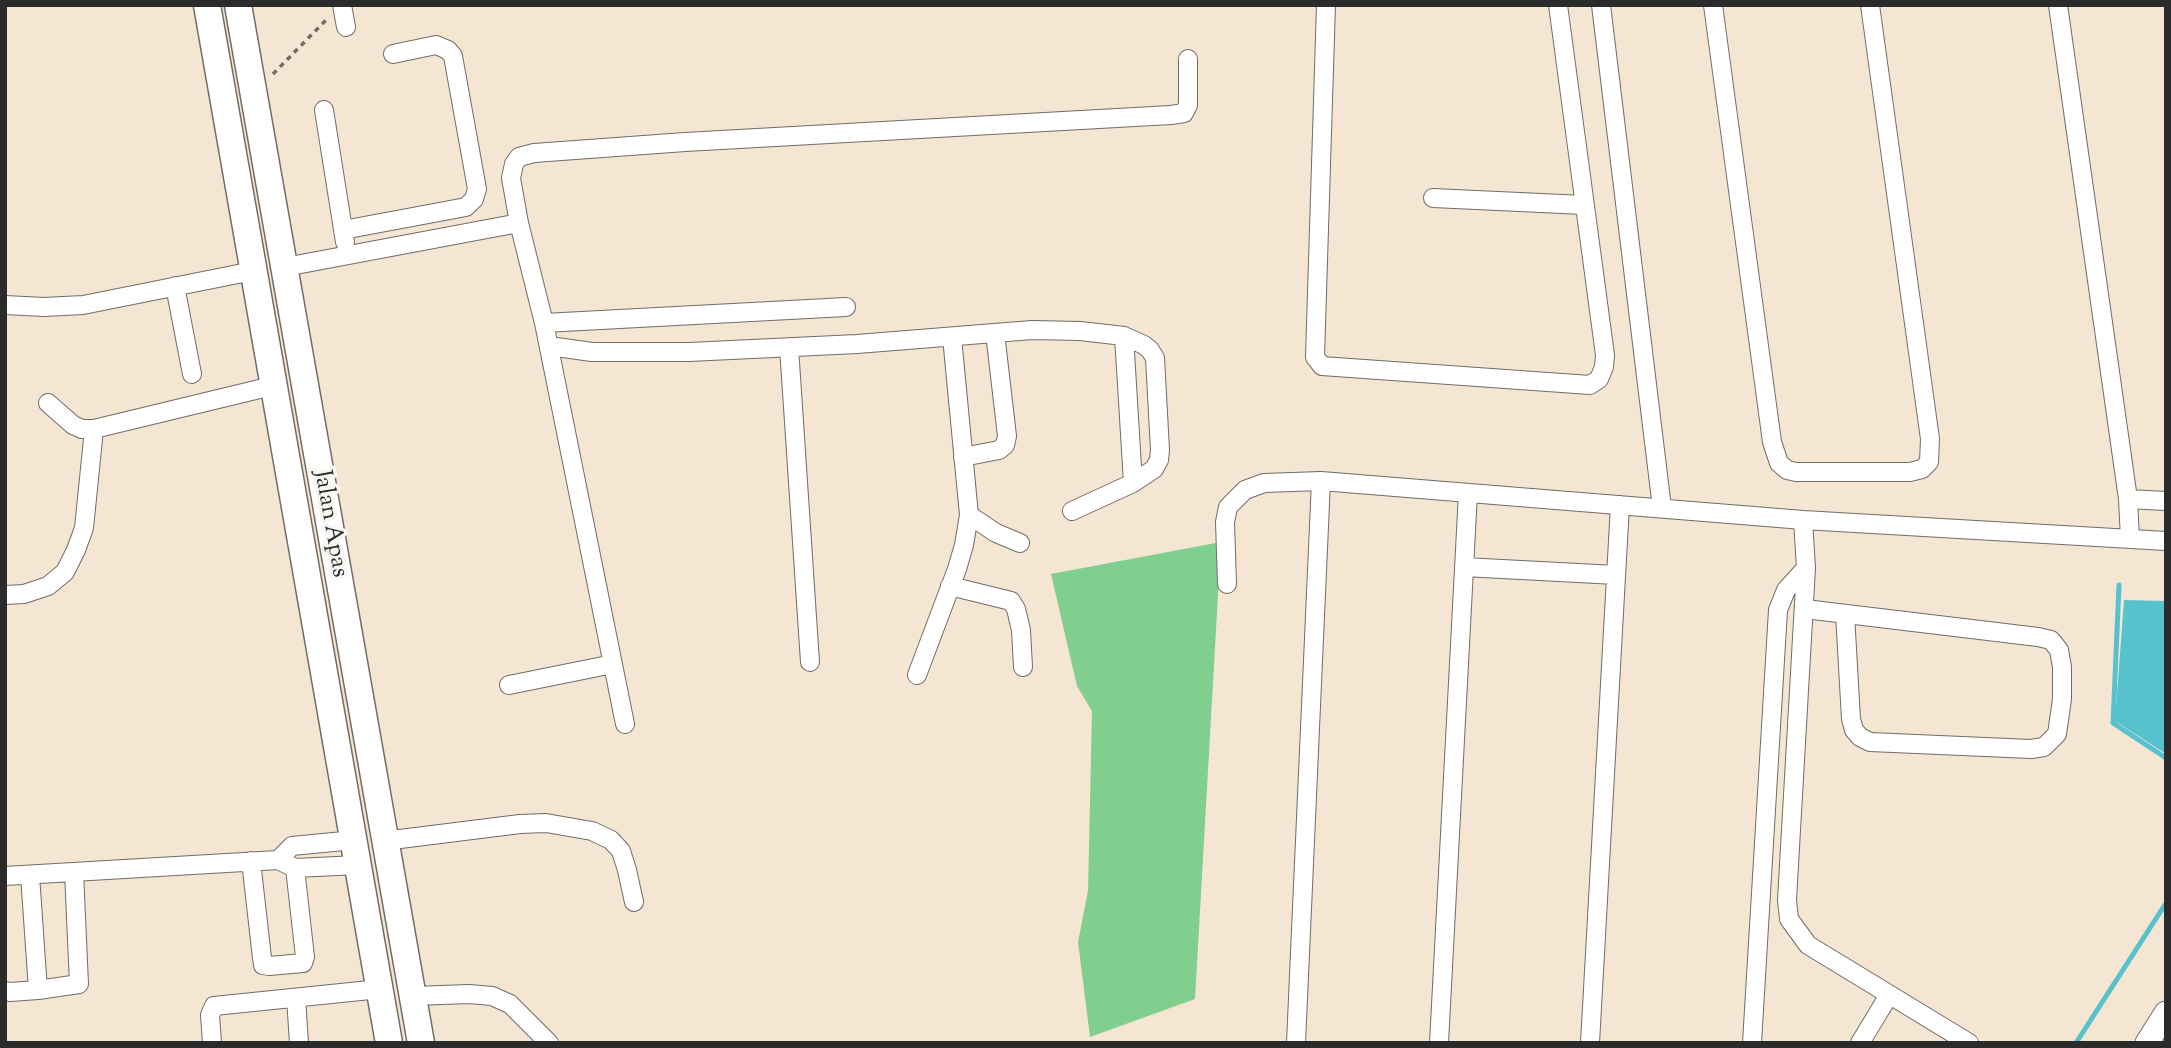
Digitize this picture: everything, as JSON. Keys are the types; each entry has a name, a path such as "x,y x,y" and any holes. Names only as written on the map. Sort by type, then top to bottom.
{"highway":[{"name":"Jalan Apas","path":"207,5 389,1043"},
{"name":"Jalan Apas","path":"238,5 332,541 394,839 421,1043"},
{"path":"315,622 330,616 334,608 326,552 332,541"}],"main road":[{"path":"2147,1043 2166,1013"}],"street":[{"path":"1326,5 1315,356 1322,366 1590,385 1599,379 1605,355 1558,5"},
{"path":"1601,5 1662,508"},
{"path":"1713,5 1772,442 1779,463 1787,470 1796,472 1910,472 1922,469 1929,462 1930,439 1870,5"},
{"path":"2059,5 2128,499 2130,539"},
{"path":"343,230 466,207 474,199 477,189 453,56 448,50 436,45 393,54"},
{"path":"625,724 544,323 519,223 511,178 513,164 519,157 534,153 723,139 1184,113 1188,105 1188,60"},
{"path":"324,110 347,256"},
{"path":"1433,198 1584,205"},
{"path":"285,267 519,223"},
{"path":"5,305 83,305 253,271"},
{"path":"174,286 192,374"},
{"path":"544,323 846,307"},
{"path":"548,346 600,352 689,352 1032,330 1080,331 1124,336 1144,345 1155,358 1159,460 1154,469 1133,483 1072,511"},
{"path":"963,457 999,450 1005,445 1007,436 995,333"},
{"path":"1124,336 1133,483"},
{"path":"917,675 964,545 969,515 952,337"},
{"path":"789,347 810,662"},
{"path":"48,403 73,425 82,429 94,429 272,386"},
{"path":"5,595 24,594 48,586 65,572 84,528 94,429"},
{"path":"1296,1043 1321,481"},
{"path":"1227,584 1225,522 1228,508 1245,490 1264,483 1321,481 1802,520 2166,541"},
{"path":"1439,1043 1468,493"},
{"path":"2128,499 2166,501"},
{"path":"1591,1043 1620,505"},
{"path":"969,515 996,533 1020,543"},
{"path":"1802,520 1807,568 1788,873 1789,919 1808,944 1957,1040"},
{"path":"1464,567 1616,575"},
{"path":"1752,1043 1777,610 1786,590 1807,568"},
{"path":"950,586 1011,601 1016,609 1021,630 1023,667"},
{"path":"1805,609 2038,637 2052,640 2059,650 2062,667 2062,699 2057,734 2044,747 2031,749 1870,741 1860,737 1854,730 1851,719 1845,614"},
{"path":"509,685 613,664"},
{"path":"394,839 520,824 571,826 592,831 611,840 621,851 634,902"},
{"path":"251,862 264,965 303,963 305,957 286,864 292,846 356,852"},
{"path":"5,876 251,862 286,864 356,852"},
{"path":"5,991 79,984 74,872"},
{"path":"30,875 38,989"},
{"path":"212,1043 210,1015 214,1006 380,989"},
{"path":"1860,1043 1889,995"},
{"path":"413,996 492,996 510,1004 549,1043"},
{"path":"296,998 299,1043"}],"path":[{"path":"270,76 329,17 344,14"}],"green space":[{"path":"1221,542 1195,999 1090,1037 1078,942 1088,891 1092,711 1077,686 1051,574"}],"water":[{"path":"2124,600 2166,601 2166,754 2115,721"}],"waterway":[{"path":"2119,585 2113,723 2166,758"},
{"path":"2076,1043 2166,903"}]}
